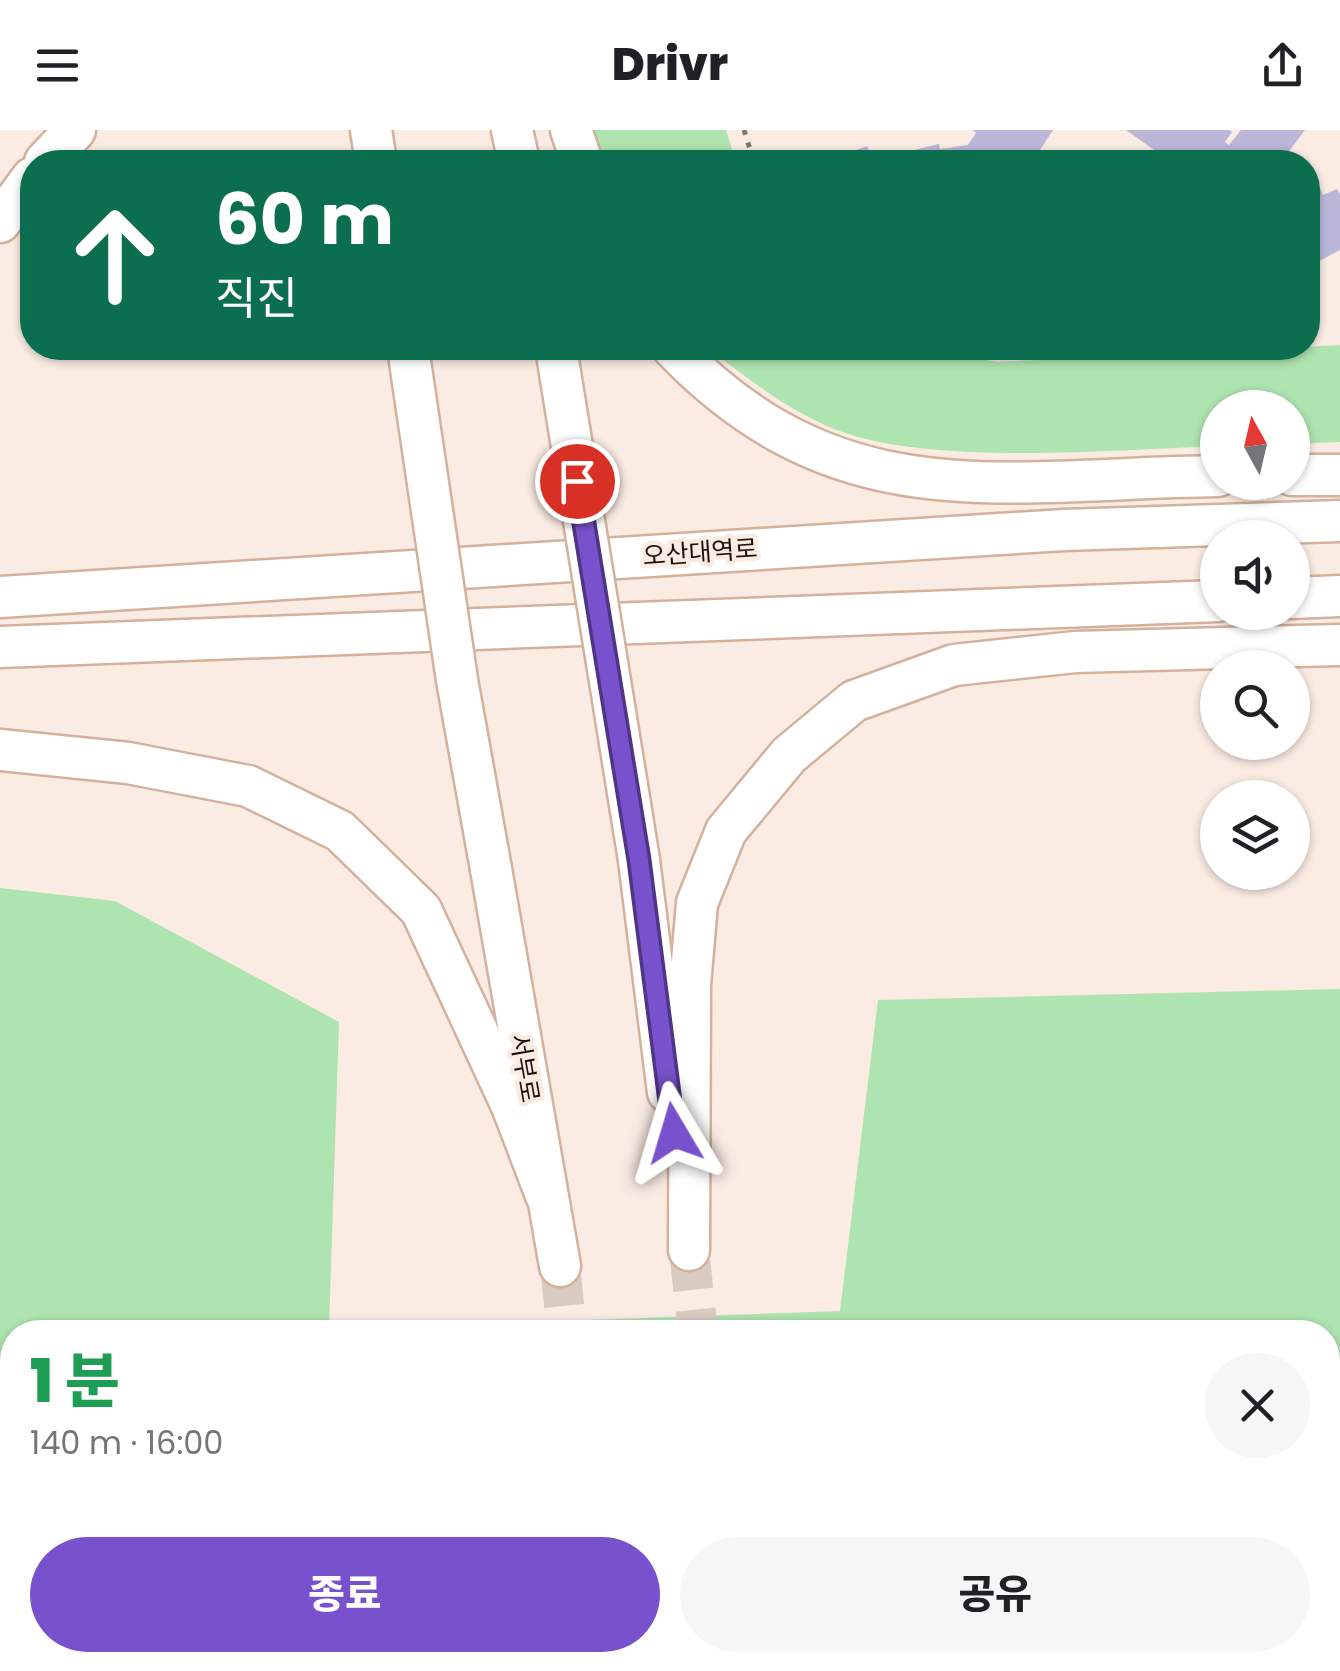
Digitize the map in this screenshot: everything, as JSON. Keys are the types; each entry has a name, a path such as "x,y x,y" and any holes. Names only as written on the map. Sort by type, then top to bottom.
{"main road":[{"path":"56,150 75,130"},
{"path":"0,222 20,194"},
{"name":"서부로","path":"410,360 457,680 560,1266"},
{"path":"558,360 639,860 688,1250 690,985 697,903 726,831 789,756 854,700 954,665 1075,652 1340,645"},
{"path":"685,360 706,382 757,420 826,457 890,476 971,482 1200,476"},
{"path":"1310,475 1340,475"},
{"name":"오산대역로","path":"0,597 1064,530 1340,520"},
{"path":"1310,597 1340,596"},
{"path":"0,647 1200,602"},
{"path":"0,750 128,763 248,786 340,831 421,910 512,1106 546,1195"}],"green space":[{"path":"589,130 726,130 732,150 595,150"},
{"path":"1340,345 1340,442 1310,443 1310,390 1200,390 1200,447 1023,453 921,448 837,430 786,404 724,360 997,362 1320,360 1320,346"},
{"path":"0,888 115,901 339,1022 329,1320 0,1320"},
{"path":"1340,989 1340,1320 584,1320 840,1311 878,1000"}],"building":[{"path":"973,130 1053,130 1040,150 914,150 939,144 940,149 968,145 976,133"},
{"path":"1126,130 1229,130 1232,132 1225,142 1229,145 1241,130 1305,130 1290,150 1154,150"},
{"path":"1320,188 1323,195 1337,189 1340,194 1340,250 1320,261"}],"tunnel":[{"path":"689,1250 697,1320"},
{"path":"560,1266 566,1320"}],"route":[{"path":"577,481 639,860 674,1133"}]}
